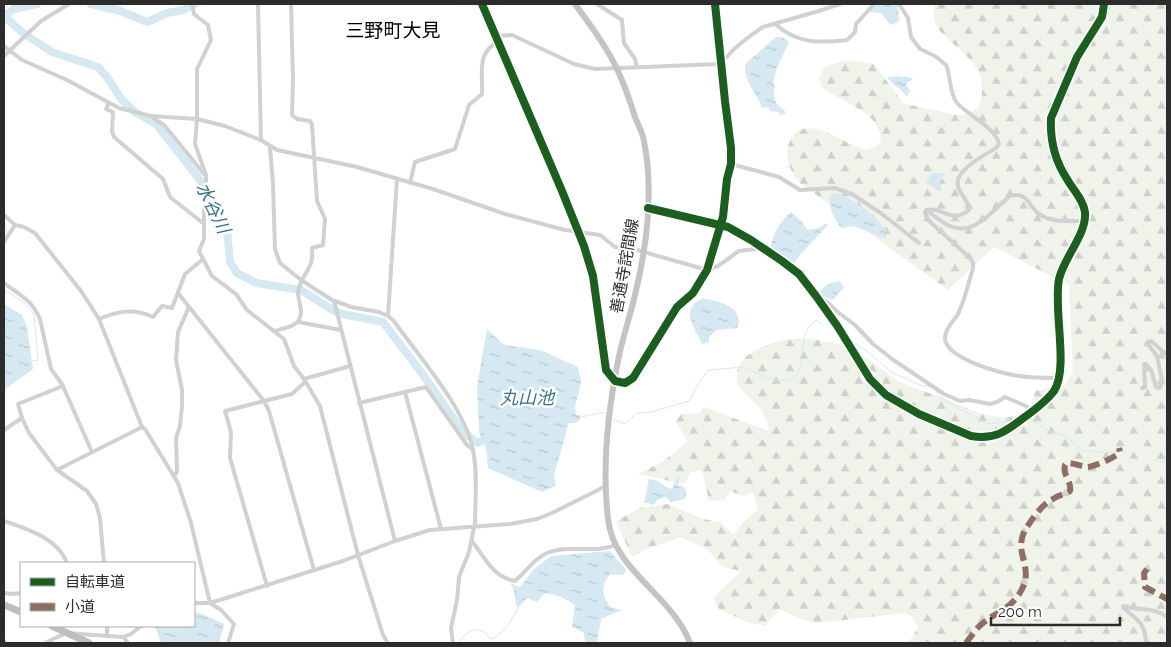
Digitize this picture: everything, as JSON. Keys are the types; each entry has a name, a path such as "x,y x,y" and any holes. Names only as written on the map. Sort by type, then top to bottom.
{"highway":[{"path":"4,604 20,612"},
{"path":"54,627 89,643"}],"main road":[{"name":"善通寺詫間線","path":"575,4 617,68 644,140 648,172 648,208 644,252 618,361 609,421 606,486 608,519 616,545 624,558 682,624 687,643"}],"street":[{"path":"4,56 41,21 69,4"},
{"path":"192,4 194,14 208,25 211,40 210,45 200,59 197,69 195,144 206,175 204,239 199,251 202,260 218,281 236,294 246,310 284,340 287,344 291,360 320,406 358,555 383,635 388,643"},
{"path":"258,4 261,140"},
{"path":"291,4 292,115 310,122 317,201 325,219 323,245 312,248 312,261 301,280 298,296 301,308 298,322"},
{"path":"482,4 578,232 593,276 606,370 615,381 624,383 633,378 677,307 693,293 707,270 723,217 731,164 731,148 716,4"},
{"path":"597,4 622,20 624,44 636,59 637,67"},
{"path":"410,183 415,162 455,149 469,105 482,94 481,60 497,39 512,35 584,67 617,68 721,63 734,49 763,27 819,12 840,4"},
{"path":"775,24 792,36 803,40 813,42 847,40 855,32 856,24 874,4"},
{"path":"899,4 908,18 911,36 920,49 935,56 946,65 953,94 957,102 990,130 998,139 999,144 996,148 970,164 958,179 958,187 969,205 969,210 962,215 956,216 946,215 936,210 927,210"},
{"path":"648,208 720,225 737,232 792,268 816,296 838,327 870,379 886,395 902,405 958,431 980,437 993,436 1005,432 1050,396 1055,390 1058,378 1060,341 1057,305 1059,280 1084,221 1085,211 1080,198 1067,180 1055,153 1050,129 1051,118 1077,56 1102,17 1104,4"},
{"path":"4,46 22,60 67,80 119,108 150,116 197,119 225,126 261,140 277,150 357,167 505,214 578,232 600,235 615,247 644,252 707,270 718,266 738,251 763,248"},
{"path":"109,103 106,109 113,112 112,132 114,137 163,179 170,197 204,224"},
{"path":"150,116 165,126 206,175"},
{"path":"270,146 275,249 280,263 301,280 334,301 388,316 462,417 475,458 474,527 469,552 459,577 457,600 451,628 453,643"},
{"path":"731,164 779,177 800,190 835,188 852,194 882,214 919,243"},
{"path":"388,316 397,179"},
{"path":"927,210 946,226 968,228 978,224 1008,197 1016,195 1023,197 1036,213 1046,218 1056,221 1084,221"},
{"path":"927,210 925,212 928,220 973,263 973,269 958,314 949,326 945,336 946,345 953,353 998,371 1018,376 1058,378"},
{"path":"4,216 15,225 35,233 80,291 98,318 142,427 174,476 191,523 210,603 221,610 234,624 228,643"},
{"path":"4,242 15,225"},
{"path":"98,318 116,312 136,311 153,317 162,306 172,308 185,274 202,260"},
{"path":"4,283 34,306 40,319 51,369 63,386 92,452"},
{"path":"178,293 264,401 269,411 314,570"},
{"path":"816,296 826,301 855,325 873,344 892,359 944,394 960,401 969,400 990,404 997,402 1005,396 1032,411"},
{"path":"334,301 395,540"},
{"path":"174,476 177,472 176,438 180,426 182,406 182,390 176,360 178,332 189,307"},
{"path":"274,331 298,322 341,330"},
{"path":"1142,388 1145,387 1146,383 1144,364 1149,366 1156,387 1160,388 1162,384 1157,356 1147,343 1151,341 1167,356"},
{"path":"267,586 230,458 231,432 226,411 292,394 304,380 350,366"},
{"path":"63,386 18,404 29,433 57,470 87,491 96,504 100,518 104,562"},
{"path":"359,403 426,387 473,450"},
{"path":"405,392 441,529"},
{"path":"4,430 22,418"},
{"path":"57,470 142,427"},
{"path":"195,603 210,603 267,586 358,555 395,540 430,530 510,524 537,519 606,486"},
{"path":"4,521 50,541 62,552 67,562"},
{"path":"472,541 500,577 505,580 515,581 532,562 546,553 570,549 608,548 616,545"},
{"path":"4,593 20,593"},
{"path":"1146,643 1144,628 1139,620 1123,607 1155,610 1167,617"},
{"path":"107,627 107,636"},
{"path":"45,643 66,632 123,637 131,634 140,627"},
{"path":"123,637 128,643"}],"green space":[{"path":"935,4 1167,4 1167,643 903,643 910,640 918,628 914,618 905,613 817,623 798,618 780,609 765,626 747,622 719,609 713,598 741,571 723,567 707,549 680,537 644,550 632,557 616,521 640,508 668,504 703,519 720,522 733,535 744,521 758,510 753,492 743,496 730,491 724,500 709,501 702,470 691,472 684,484 638,474 662,462 688,442 676,422 681,414 699,413 704,407 769,431 761,409 743,392 738,385 737,376 740,364 748,355 772,343 784,340 811,339 837,344 862,355 897,380 908,385 981,413 1000,417 1010,417 1029,408 1035,391 1064,385 1073,372 1069,285 994,247 948,290 800,183 790,166 787,157 788,147 793,135 801,129 811,128 822,131 865,150 876,147 881,140 879,130 867,115 822,87 819,78 824,68 843,61 874,64 904,104 960,115 969,113 979,106 982,97 982,86 978,71 968,58 939,30 934,17"}],"water":[{"path":"877,4 896,4 898,6 899,21 893,25 881,13 870,12 872,7"},
{"path":"776,37 782,37 789,42 776,70 773,84 775,86 775,100 785,111 785,114 779,115 779,112 770,111 769,108 765,107 762,109 748,82 745,70 745,64"},
{"path":"897,76 913,79 906,84 911,91 908,93 908,97 888,79 888,77"},
{"path":"934,173 944,173 940,181 942,192 926,183 929,176"},
{"path":"837,193 858,204 877,219 887,231 886,239 854,226 841,228 834,216 830,203 831,194"},
{"path":"791,212 807,229 817,228 826,223 828,225 793,265 770,251 772,239 777,229"},
{"path":"839,281 844,287 833,300 821,296 820,292 824,287"},
{"path":"703,298 723,303 734,310 739,321 738,328 717,330 709,337 709,342 702,344 692,324 690,313 696,302"},
{"path":"4,304 22,315 27,327 33,369 4,390"},
{"name":"丸山池","path":"487,329 504,345 540,350 578,367 581,383 575,407 576,415 580,415 580,420 575,423 569,423 554,475 556,486 542,492 488,468 486,448 479,432 477,386"},
{"path":"680,477 678,486 681,485 685,490 685,499 671,502 666,497 657,500 655,504 644,503 649,479 672,489 677,478"},
{"path":"610,551 626,570 623,575 610,574 603,590 610,607 622,610 601,619 597,643 585,642 584,633 572,627 575,606 562,597 545,593 537,602 527,598 518,608 514,590 510,583 520,587 534,569 551,556"},
{"path":"195,612 224,624 219,643 161,643 155,627 195,627"}],"waterway":[{"path":"4,14 14,9 37,4"},
{"path":"91,4 118,10 147,22 195,4"},
{"name":"水谷川","path":"4,16 23,33 52,52 98,67 122,100 135,112 156,124 208,190 227,229 230,262 237,273 256,283 301,290 342,314 383,322 463,432 478,443 491,436"},
{"path":"4,222 7,231 4,238"},
{"path":"4,290 25,304 34,315 38,360 32,361"},
{"path":"613,419 625,424 637,413 651,412 689,401 700,381 709,370 743,367 775,381 793,379 798,374 803,342 809,326 816,320 823,326"},
{"path":"855,343 891,372 920,385 931,387"},
{"path":"934,389 942,399 988,424 1016,420"},
{"path":"581,417 604,412 606,414"},
{"path":"1030,419 1049,431 1065,436 1082,450 1106,453 1117,451"},
{"path":"1122,451 1129,458 1138,460"},
{"path":"1154,460 1167,463"},
{"path":"459,643 465,635 474,630 480,630 491,639 494,638 506,628 518,608"}],"marked path":[{"path":"966,643 980,625 1005,609 1014,601 1022,589 1026,572 1021,550 1023,533 1046,504 1070,491 1070,484 1064,469 1065,465 1067,463 1087,467 1094,465 1118,454 1120,452 1119,448"},
{"path":"1147,569 1144,573 1145,587 1167,599"}],"cycle path":[{"path":"482,4 584,246 593,276 606,370 615,381 625,383 633,378 677,307 693,293 707,270 723,217 727,179 731,164 731,148 715,4"},
{"path":"648,208 728,227 751,240 799,274 838,327 870,379 886,395 919,414 971,436 986,437 999,434 1043,403 1054,391 1058,381 1061,353 1058,306 1059,279 1065,262 1079,237 1085,220 1085,212 1082,203 1056,157 1052,142 1051,118 1077,57 1102,17 1104,4"}],"district":[{"name":"三野町大見","path":"393,30"}]}
